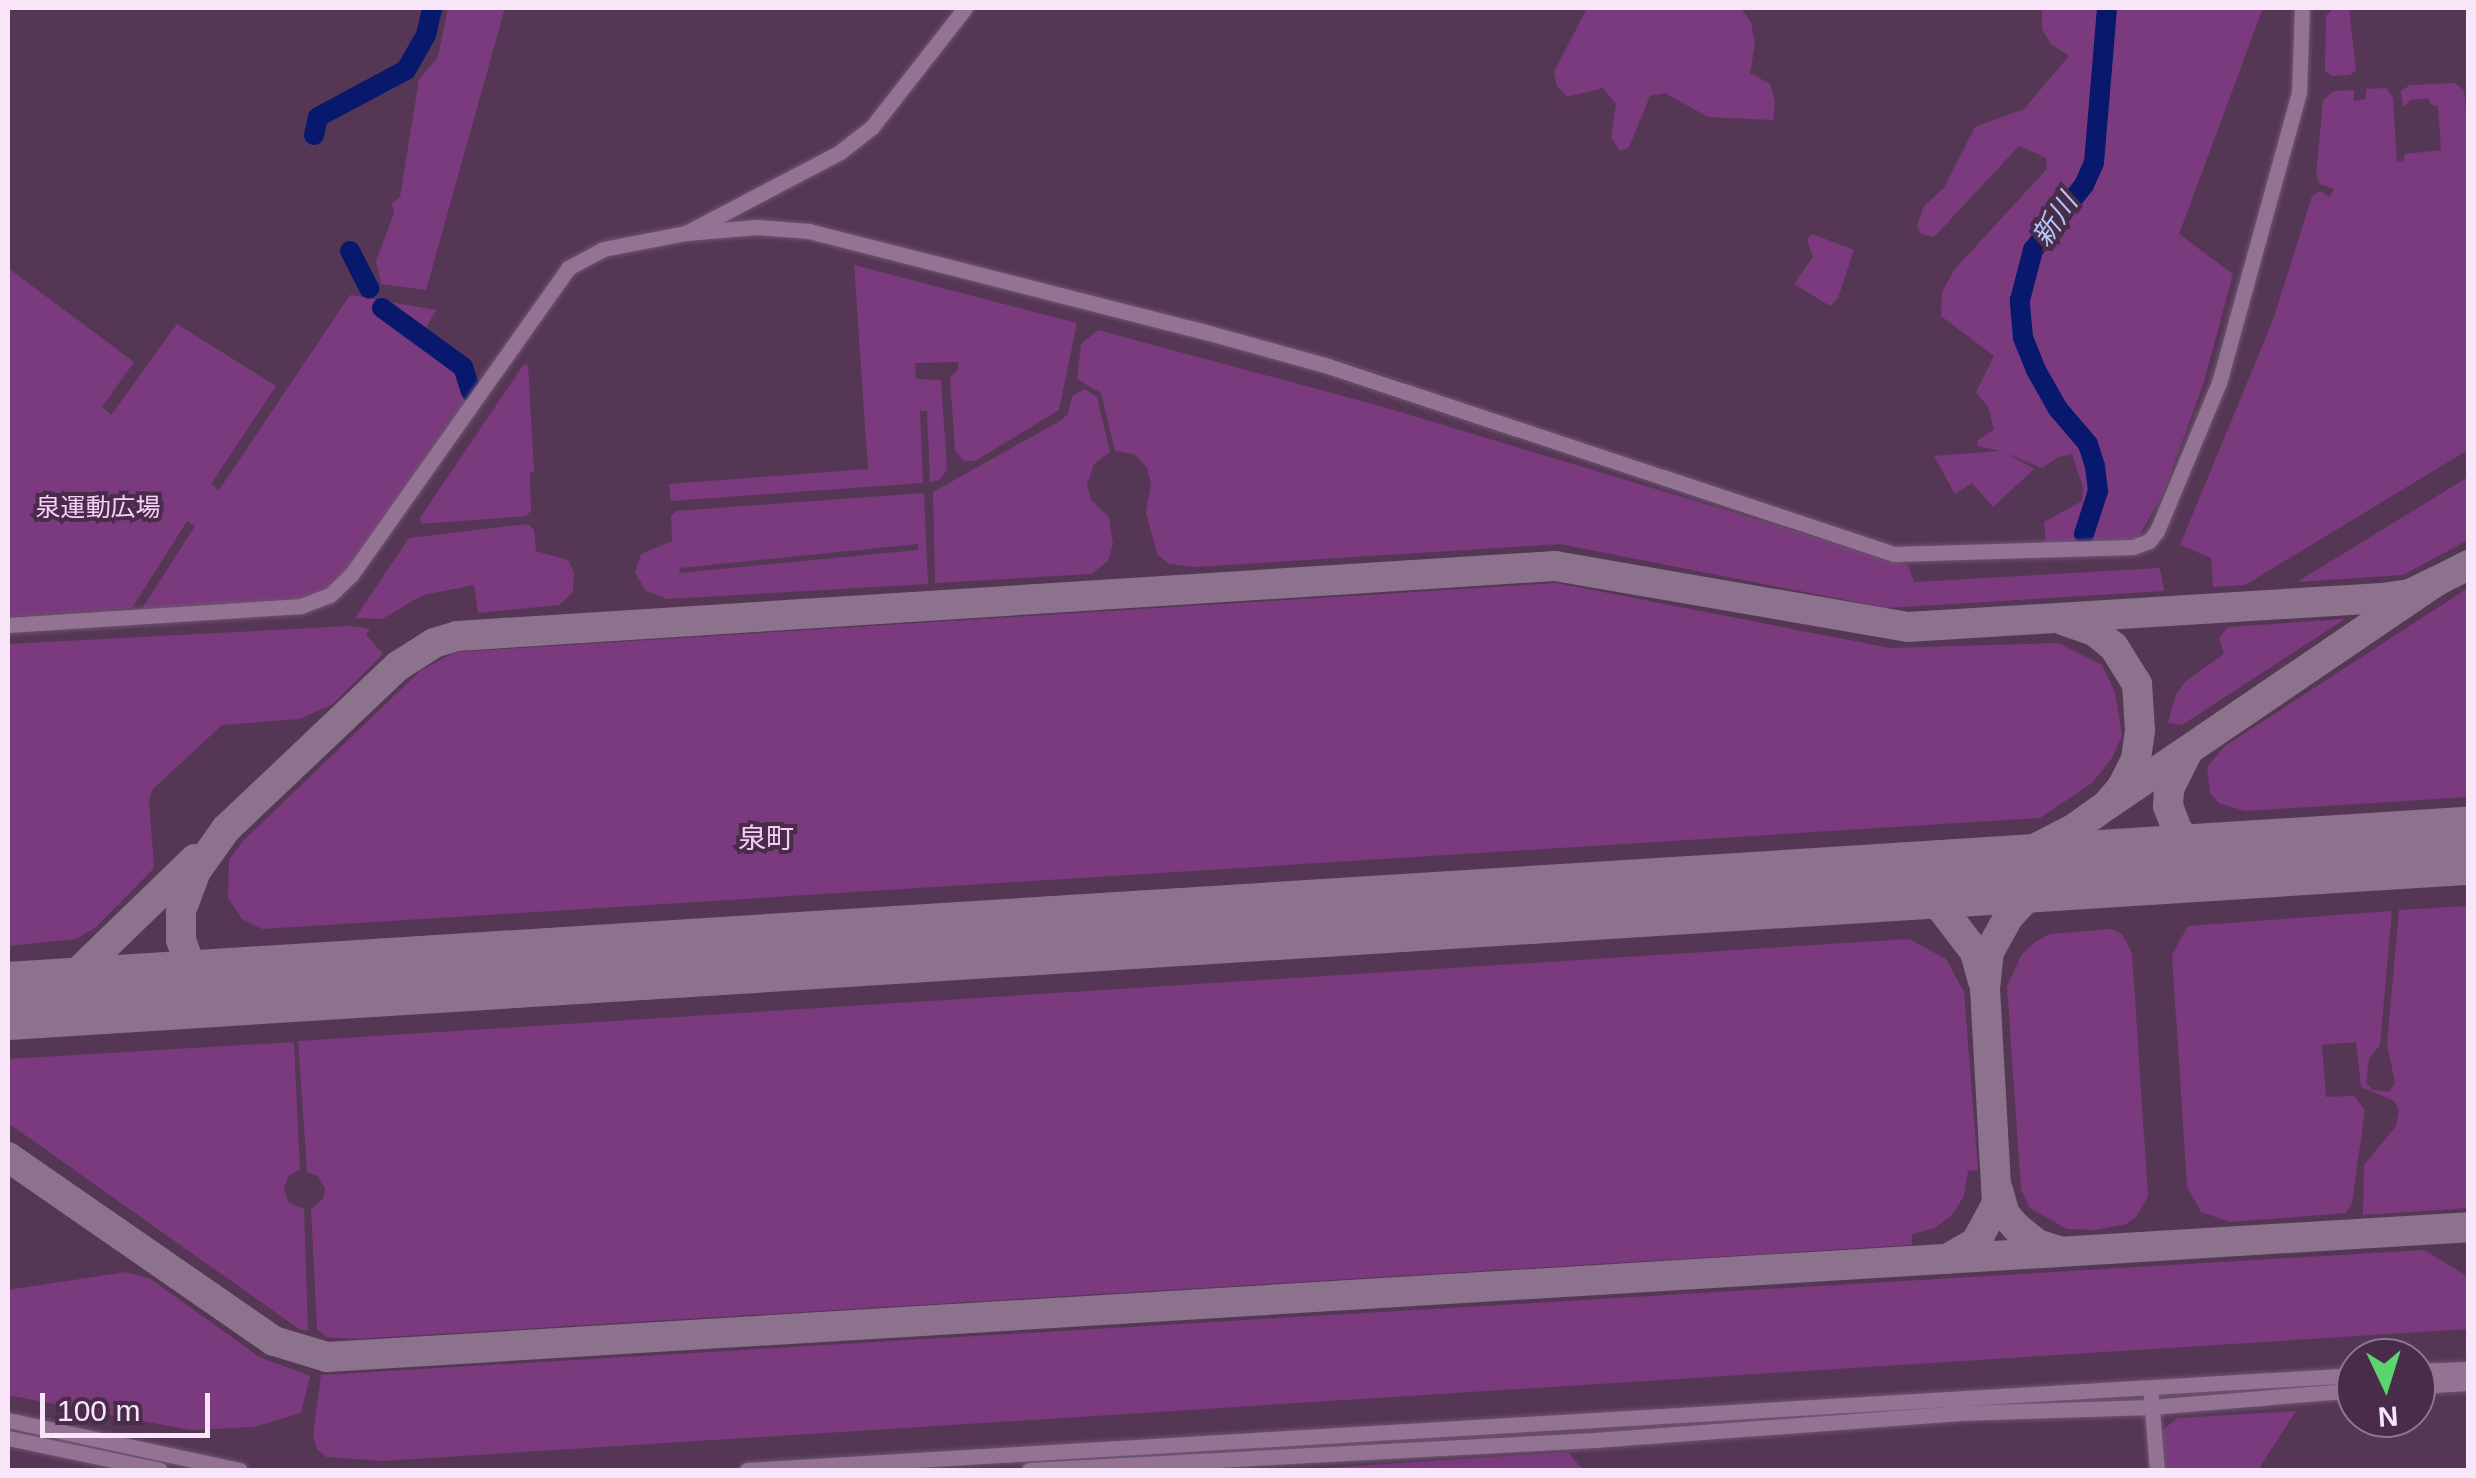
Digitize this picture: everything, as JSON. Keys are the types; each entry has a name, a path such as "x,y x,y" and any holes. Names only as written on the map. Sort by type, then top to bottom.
{"street":[{"path":"686,233 791,181 872,127 965,8"},
{"path":"8,625 318,603 351,575 556,280 576,262 602,249 686,233 758,226 818,233 1328,366 1894,554 2133,547 2157,531 2218,382 2299,94 2302,8"},
{"path":"2436,1371 2468,1369"},
{"path":"747,1470 2336,1377"},
{"path":"2436,1385 2468,1383"},
{"path":"2150,1388 2156,1470"},
{"path":"1029,1470 1594,1440 1958,1413 2151,1407 2336,1392"},
{"path":"8,1420 240,1470"},
{"path":"8,1438 160,1470"}],"green space":[{"path":"448,8 505,8 426,290 381,284 376,261 394,213 392,203 400,197 419,79 438,57"},
{"path":"1587,8 1741,8 1751,23 1755,44 1750,73 1770,84 1775,101 1773,120 1708,117 1665,93 1650,96 1629,147 1620,151 1611,137 1616,104 1603,88 1567,97 1557,86 1554,72"},
{"path":"2042,8 2263,8 2179,234 2233,274 2204,382 2163,494 2137,540 2046,543 2044,522 2082,501 2083,487 2072,454 2058,457 2042,468 2006,453 2034,469 1993,507 1972,483 1955,494 1934,456 2000,451 1978,446 1977,441 1994,429 1988,407 1976,392 1994,356 1941,316 1942,292 1954,270 2047,169 2046,158 2019,146 1934,237 1921,234 1917,226 1924,206 1944,188 1975,127 2024,109 2069,56 2051,44 2042,29"},
{"path":"2349,8 2356,70 2350,75 2332,76 2325,71 2326,16 2332,10"},
{"path":"2454,83 2464,90 2468,133 2468,450 2245,585 2213,587 2211,558 2180,545 2273,320 2312,196 2320,191 2330,197 2334,189 2320,184 2316,175 2323,100 2334,91 2354,90 2354,101 2366,99 2366,89 2386,88 2393,98 2397,161 2403,162 2405,154 2441,150 2438,106 2431,105 2428,98 2411,100 2403,107 2401,91 2410,85"},
{"path":"1812,234 1854,250 1838,298 1830,306 1794,284 1813,257 1807,240"},
{"path":"854,265 1077,323 1059,410 975,461 964,461 955,451 950,378 958,370 958,362 915,363 916,379 941,380 947,469 940,480 930,482 927,411 920,411 923,483 671,501 669,484 868,469"},
{"name":"泉運動広場","path":"8,268 134,362 102,407 111,415 177,324 276,386 211,484 219,490 350,295 436,310 417,344 456,374 468,400 345,575 326,591 305,598 142,609 195,526 187,521 132,608 8,617"},
{"path":"1098,330 1380,406 1908,565 1914,582 2160,568 2164,591 1886,608 1560,544 1197,567 1169,564 1157,554 1146,512 1151,484 1147,468 1134,454 1115,451 1101,393 1077,379 1081,344"},
{"path":"524,364 528,365 534,472 530,473 531,511 526,516 421,524 420,518"},
{"path":"1085,389 1097,397 1110,452 1094,464 1087,485 1091,500 1109,517 1113,544 1108,561 1091,574 935,583 933,492 1060,421 1068,414 1072,396"},
{"path":"2468,477 2468,540 2403,575 2297,582"},
{"path":"924,493 928,584 667,599 646,591 635,573 641,554 672,541 671,516 676,511","holes":["918,544 918,550 679,573 680,568"]},
{"path":"528,524 534,530 536,551 568,560 574,572 573,592 559,605 478,613 474,585 423,595 382,619 355,618 409,538"},
{"path":"1557,583 1890,648 2058,643 2102,665 2115,692 2122,736 2112,758 2092,783 2040,818 262,929 242,919 228,898 229,860 243,841 420,671 455,652"},
{"path":"2468,588 2468,797 2245,811 2219,803 2210,793 2207,767 2225,746"},
{"path":"2345,619 2182,725 2168,723 2176,694 2186,681 2224,654 2219,638 2228,627"},
{"path":"349,626 370,629 366,635 383,654 333,704 300,719 222,725 153,789 149,799 154,868 95,928 76,939 8,946 8,644"},
{"path":"2468,906 2468,1208 2363,1215 2364,1165 2396,1126 2399,1109 2394,1101 2361,1087 2356,1042 2322,1045 2326,1097 2354,1096 2365,1110 2352,1203 2346,1213 2230,1222 2201,1212 2187,1186 2172,955 2188,926 2392,911 2380,1045 2369,1059 2366,1082 2373,1090 2389,1092 2395,1083 2387,1044 2399,910"},
{"path":"2111,929 2122,934 2132,953 2148,1196 2137,1216 2126,1224 2095,1230 2067,1229 2030,1208 2021,1190 2007,986 2022,954 2035,942 2050,934"},
{"path":"1909,939 1946,959 1964,992 1978,1170 1968,1171 1964,1196 1952,1215 1935,1228 1912,1234 1912,1245 355,1339 326,1337 317,1329 311,1209 323,1199 325,1188 318,1176 307,1172 298,1041"},
{"path":"294,1042 300,1170 288,1176 284,1189 289,1203 304,1209 308,1331 299,1329 8,1123 8,1059"},
{"path":"2424,1250 2468,1277 2468,1329 382,1461 326,1457 317,1449 313,1436 321,1375"},
{"path":"126,1272 151,1279 259,1357 310,1376 301,1413 254,1427 190,1430 8,1395 8,1290"},
{"path":"2296,1411 2258,1470 2165,1469 2163,1430 2177,1418"},
{"path":"1568,1452 1583,1470 1294,1470"}],"waterway":[{"path":"314,135 318,117 406,70 426,35 432,8"},
{"name":"新川","path":"2084,534 2098,491 2095,466 2088,444 2058,409 2036,370 2023,338 2020,300 2033,250 2084,185 2094,163 2107,8"},
{"path":"350,251 369,288"},
{"path":"382,308 463,367 471,392"}],"taxiway":[{"path":"2107,805 2437,581 2468,565"},
{"path":"244,986 203,975 188,960 181,940 181,911 196,871 226,829 398,666 434,643 457,636 1555,566 1908,627 2382,598 2410,594 2437,581"},
{"path":"1949,879 2001,866 2075,828 2107,805 2122,787 2136,759 2140,730 2137,684 2114,647 2094,631 2065,621"},
{"path":"2187,753 2169,789 2168,806 2178,832 2212,858 2246,860"},
{"path":"8,1006 72,978 195,859"},
{"path":"1947,1259 1976,1242 1997,1203 1985,989 1989,952 2009,916 2031,893 2101,870"},
{"path":"1852,885 1901,891 1939,905 1975,952 1983,981"},
{"path":"8,1157 274,1341 327,1357 2468,1227"},
{"path":"1998,1190 2005,1214 2016,1227 2037,1244 2058,1251"}],"runway":[{"path":"8,1001 2468,846"}],"district":[{"name":"泉町","path":"766,839"}]}
